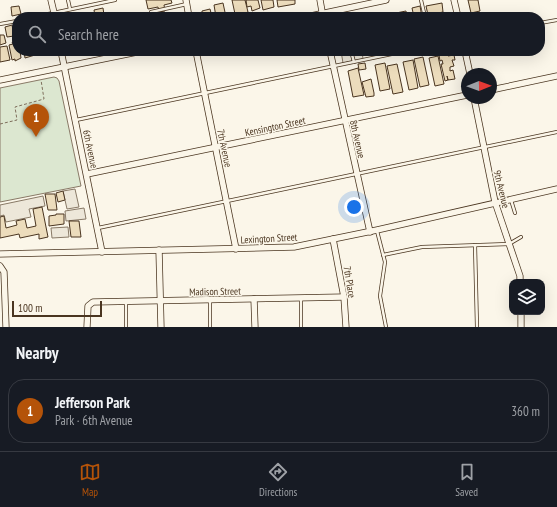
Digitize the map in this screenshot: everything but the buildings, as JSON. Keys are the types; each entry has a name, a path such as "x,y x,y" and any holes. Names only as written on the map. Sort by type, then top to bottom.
{"street":[{"path":"51,0 53,12"},
{"path":"320,0 322,12"},
{"path":"333,12 366,2 386,0"},
{"path":"454,0 457,12"},
{"path":"186,2 187,12"},
{"name":"6th Avenue","path":"63,56 102,252"},
{"path":"0,80 118,56"},
{"name":"7th Avenue","path":"197,56 236,249"},
{"name":"8th Avenue","path":"331,56 370,232"},
{"path":"466,56 469,68"},
{"path":"497,89 557,76"},
{"name":"Kensington Street","path":"87,174 461,96"},
{"name":"9th Avenue","path":"475,104 495,202 520,279"},
{"name":"Lexington Street","path":"0,254 294,247 370,232 495,202 557,189"},
{"name":"7th Place","path":"333,239 344,297 346,327"},
{"path":"159,250 161,327"},
{"path":"0,266 4,272 6,327"},
{"name":"Madison Street","path":"87,327 88,306 93,302 344,297"},
{"path":"254,299 255,327"},
{"path":"521,315 521,327"}],"lane":[{"path":"68,0 70,10"},
{"path":"64,12 115,0"},
{"path":"421,0 424,12"},
{"path":"151,12 186,2"},
{"path":"545,22 557,20"},
{"path":"0,24 12,22"},
{"path":"353,56 354,62"},
{"path":"76,120 382,56"},
{"path":"97,228 557,132"},
{"path":"511,199 515,213"},
{"path":"377,230 383,255 384,268 380,296 386,327"},
{"path":"383,255 422,246 509,244 521,237"},
{"path":"475,245 477,327"},
{"path":"301,298 302,327"},
{"path":"210,300 210,327"},
{"path":"126,302 126,327"}],"path":[{"path":"0,124 17,120 15,107 44,99 40,80"}],"green space":[{"path":"54,77 59,81 81,186 0,202 0,88"}],"shaded area":[{"path":"342,56 363,56 363,59 343,63"},
{"path":"75,189 79,207 67,209 63,191"},
{"path":"43,196 45,206 29,209 31,217 6,222 4,215 0,216 0,205"},
{"path":"84,208 86,219 66,221 65,211"},
{"path":"68,227 69,237 52,238 51,228"}],"place":[{"name":"Jefferson Park","path":"36,137"}]}
